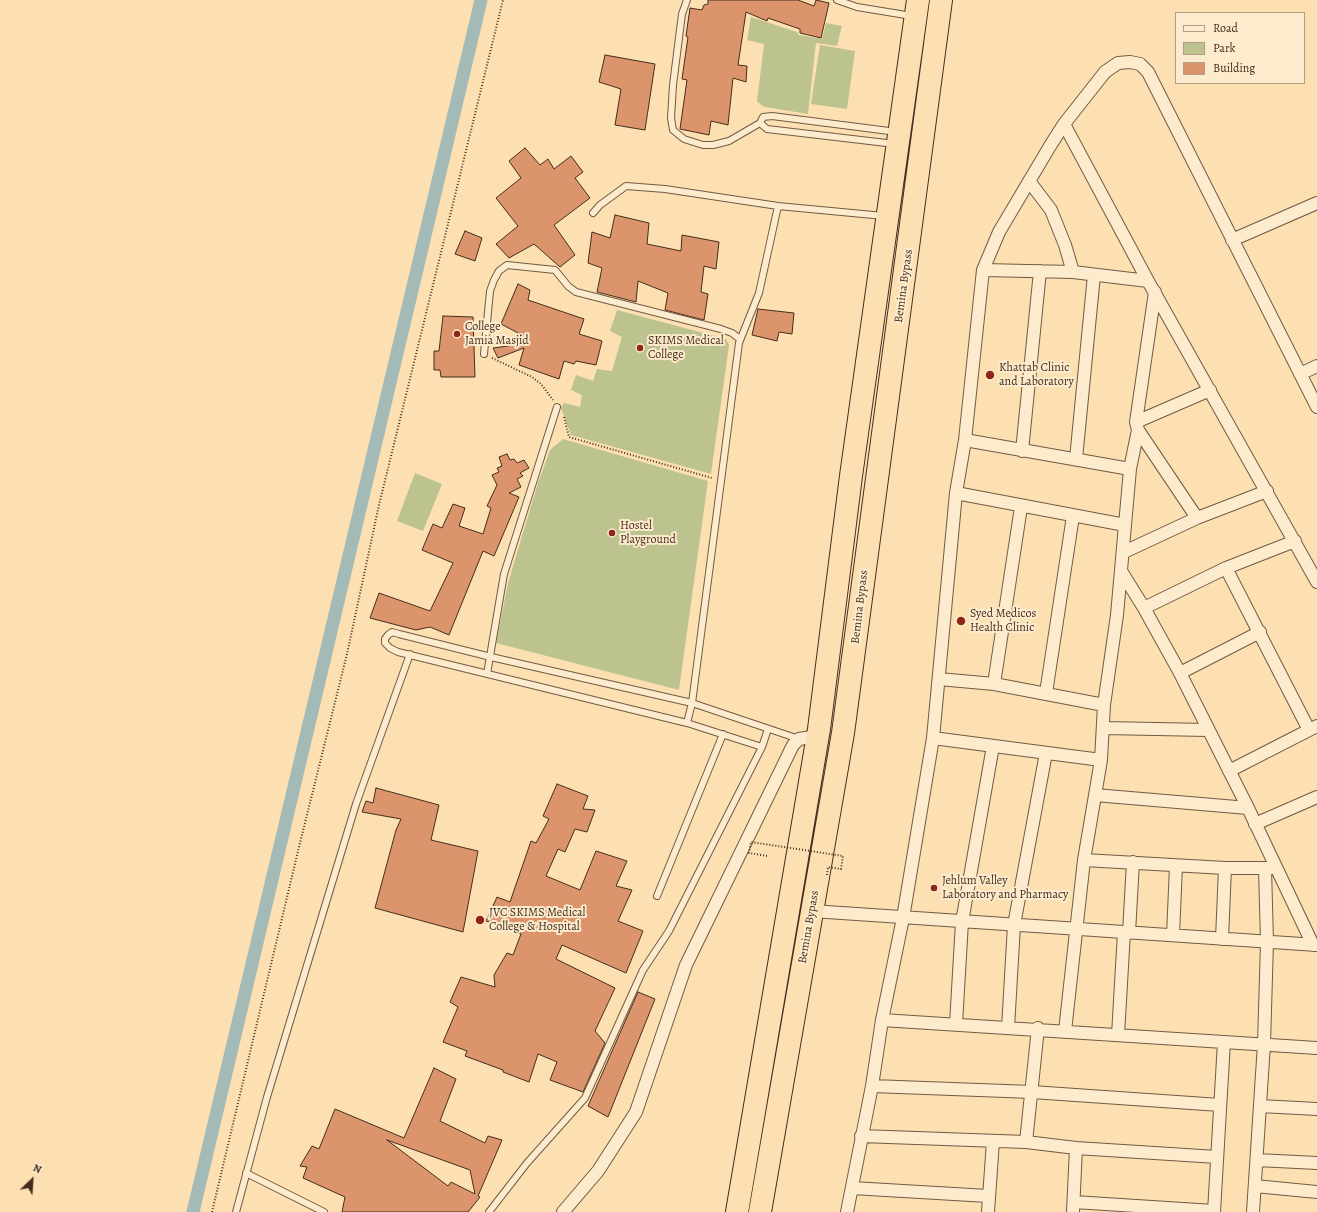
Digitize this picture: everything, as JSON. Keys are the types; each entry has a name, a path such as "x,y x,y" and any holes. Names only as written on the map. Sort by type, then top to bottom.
{"highway":[{"name":"Bemina Bypass","path":"760,1212 843,733 913,224 941,0"},
{"name":"Bemina Bypass","path":"737,1212 808,738 852,476 917,8"}],"street":[{"path":"847,1212 872,1086 882,1020 903,918 933,738 956,493 965,440 983,270 999,232 1064,124 1105,72 1118,63 1130,62 1140,64 1148,72 1317,408"},
{"path":"1064,124 1148,281 1317,582"},
{"path":"1029,181 1051,210 1065,245 1073,272"},
{"path":"1232,240 1317,202"},
{"path":"983,270 1073,272 1148,281"},
{"path":"1022,451 1040,271"},
{"path":"1076,459 1094,275"},
{"path":"1065,1031 1075,929 1084,860 1101,760 1104,705 1117,616 1124,552 1130,468 1155,292"},
{"path":"1300,374 1317,366"},
{"path":"1137,426 1210,390"},
{"path":"1137,426 1197,518"},
{"path":"965,440 1022,451 1130,468"},
{"path":"1124,552 1197,518 1267,491"},
{"path":"956,493 1021,507 1125,525"},
{"path":"994,684 1021,507"},
{"path":"1046,694 1073,516"},
{"path":"1144,608 1226,568 1295,541"},
{"path":"1226,568 1313,728 1229,771"},
{"path":"1121,571 1144,608 1180,674 1248,808 1271,868 1315,945"},
{"path":"1180,674 1260,632"},
{"path":"939,679 994,684 1104,705"},
{"path":"1103,728 1208,730"},
{"path":"563,1212 598,1171 636,1112 686,965 781,767 793,745 808,738"},
{"path":"933,738 1101,760"},
{"path":"956,1024 962,922 993,746"},
{"path":"1008,1028 1014,925 1046,753"},
{"path":"1095,795 1248,808"},
{"path":"1255,824 1317,798"},
{"path":"1084,860 1176,866 1271,868"},
{"path":"1118,1035 1133,862"},
{"path":"1173,935 1176,866"},
{"path":"1222,939 1225,868"},
{"path":"1253,1212 1264,1044 1271,868"},
{"path":"812,911 1315,945"},
{"path":"882,1020 1008,1028 1038,1028 1118,1035 1317,1048"},
{"path":"1026,1142 1038,1028"},
{"path":"1076,1148 1074,1207 1214,1212 1224,1042"},
{"path":"872,1086 1032,1092 1220,1105"},
{"path":"1260,1106 1317,1109"},
{"path":"861,1136 1026,1142 1076,1148 1217,1156"},
{"path":"988,1212 993,1141"},
{"path":"1256,1160 1317,1163"},
{"path":"1255,1186 1317,1192"},
{"path":"852,1188 988,1196"}],"lane":[{"path":"687,0 682,14 671,118 673,130 684,139 713,145 729,141 760,123 763,117 772,116 900,138"},
{"path":"837,0 857,7 917,8"},
{"path":"760,123 766,128 900,138"},
{"path":"593,213 600,205 626,186 665,189 778,206 889,217"},
{"path":"687,723 692,703 740,339 759,293 778,206"},
{"path":"484,354 490,291 499,271 507,265 555,270 568,286 576,292 732,332 740,339"},
{"path":"487,674 504,574 557,407"},
{"path":"762,747 687,723 410,654 390,648 385,643 385,639 392,632 490,657 692,703 768,729 808,738"},
{"path":"236,1212 266,1097 356,804 410,654"},
{"path":"489,1212 527,1163 585,1098 643,970 669,931 762,747 768,729"},
{"path":"657,896 723,734"},
{"path":"246,1173 324,1212"}],"path":[{"path":"212,1212 299,847 344,669 379,505 503,0"},
{"path":"484,354 506,363 536,380 550,394 564,418 568,437 721,480"},
{"path":"767,856 749,853 751,842 842,856 840,869 828,867 826,875"}],"green space":[{"path":"751,17 797,32 799,35 822,39 826,23 842,26 837,46 816,43 808,114 765,107 757,101 764,44 747,40"},
{"path":"820,45 855,51 847,109 811,104"},
{"path":"617,310 726,339 729,345 711,474 571,435 561,408 564,403 580,407 582,395 571,390 576,375 593,381 597,369 612,371 622,337 610,331"},
{"name":"Hostel Playground","path":"563,439 708,481 679,690 496,643 508,583 538,483 550,450"},
{"path":"415,473 442,484 423,531 397,521"}],"building":[{"path":"708,0 798,0 814,6 816,0 829,3 821,38 800,33 800,29 768,18 767,21 746,12 738,65 747,66 746,82 733,78 728,125 711,121 709,135 680,129 687,80 682,79 688,37 686,36 690,8 702,10 704,5 708,4"},
{"path":"605,55 655,64 645,130 615,125 621,89 599,82"},
{"path":"525,148 540,165 548,159 554,169 571,156 583,172 575,178 590,198 554,225 575,255 560,267 534,244 509,258 496,244 518,226 496,198 521,178 509,161"},
{"path":"615,215 649,223 647,244 681,251 682,235 719,242 716,269 704,266 701,292 708,294 704,320 665,310 668,293 638,281 636,302 597,292 602,268 588,263 592,232 610,238"},
{"path":"465,231 482,238 475,261 455,254"},
{"path":"518,284 530,290 528,300 584,319 579,334 602,341 596,365 576,361 574,364 564,361 559,379 519,365 524,348 498,358 493,348 508,346 508,340 522,335 501,324"},
{"path":"758,309 794,313 792,334 779,332 777,341 752,335"},
{"name":"College Jamia Masjid","path":"443,316 473,317 475,377 441,377 440,370 434,370 434,351 439,351"},
{"path":"507,454 510,460 514,459 517,463 524,460 529,468 520,473 523,476 517,479 521,487 509,493 519,497 494,556 483,551 449,635 430,627 416,630 370,618 379,593 430,611 453,563 422,550 433,524 442,528 453,504 465,508 459,526 483,534 491,508 487,506 497,485 492,475 499,472 497,468 502,466 499,457"},
{"path":"557,784 588,796 583,809 595,810 587,832 575,829 565,852 558,849 546,876 580,890 596,851 627,861 616,886 632,890 618,921 643,931 626,973 562,945 556,959 615,988 595,1031 605,1043 583,1092 550,1080 557,1062 538,1054 529,1082 503,1072 503,1070 465,1056 467,1051 443,1042 458,1007 450,1002 461,977 495,987 494,975 507,953 513,955 521,934 486,921 497,897 510,902 531,841 536,843 549,819 543,816"},
{"path":"376,788 439,805 431,840 478,851 463,932 375,908 396,830 401,819 362,812 366,801 373,803"},
{"path":"638,992 655,999 608,1117 588,1106"},
{"path":"434,1068 456,1079 440,1121 485,1143 488,1136 502,1140 478,1196 480,1197 468,1212 342,1212 345,1197 303,1178 307,1167 300,1166 312,1146 319,1149 335,1109 404,1138","holes":["387,1140 470,1170 475,1194 451,1182 448,1186"]}],"waterway":[{"path":"193,1212 481,0"}],"place":[{"name":"College Jamia Masjid","path":"457,334"},
{"name":"SKIMS Medical College","path":"640,348"},
{"name":"Khattab Clinic and Laboratory","path":"990,375"},
{"name":"Hostel Playground","path":"612,533"},
{"name":"Syed Medicos Health Clinic","path":"961,621"},
{"name":"Jehlum Valley Laboratory and Pharmacy","path":"934,888"},
{"name":"JVC SKIMS Medical College & Hospital","path":"480,920"}]}
